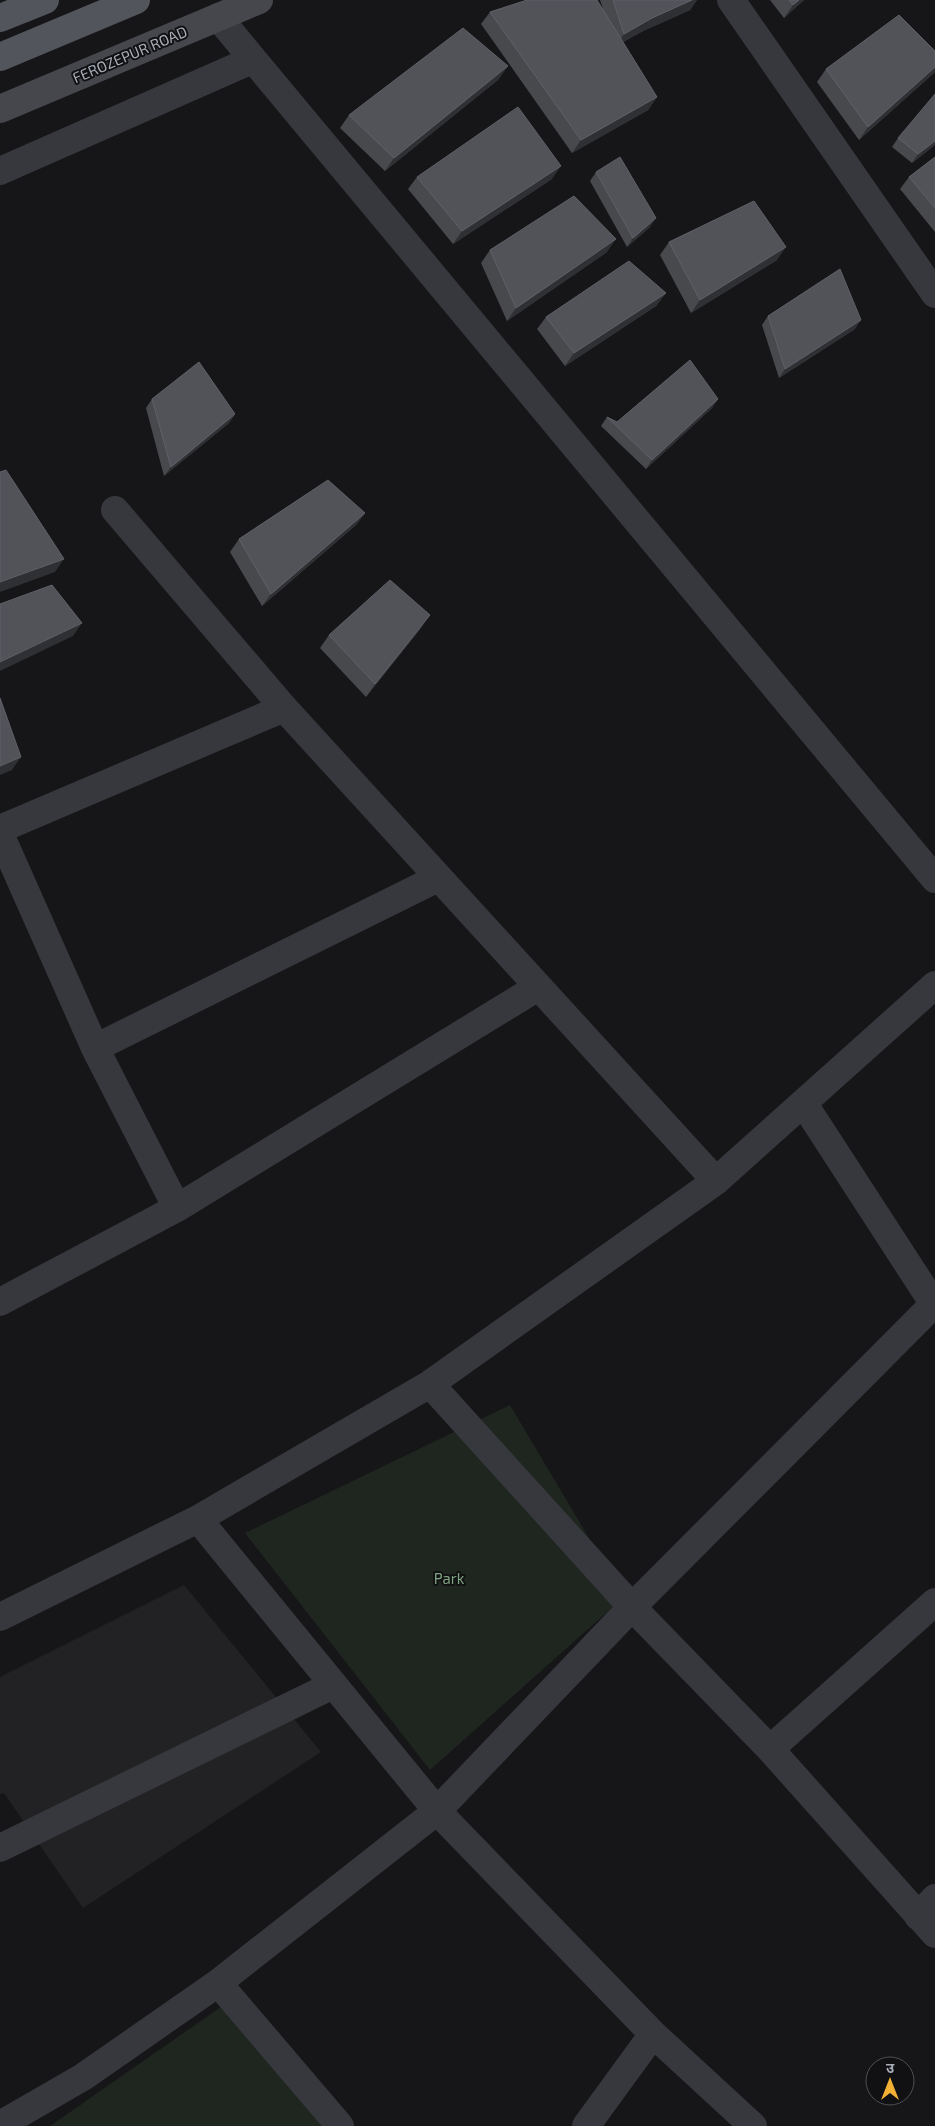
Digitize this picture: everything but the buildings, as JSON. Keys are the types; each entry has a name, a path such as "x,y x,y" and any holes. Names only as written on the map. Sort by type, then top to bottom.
{"main road":[{"path":"0,18 45,0"},
{"path":"0,57 136,0"},
{"name":"FEROZEPUR ROAD","path":"0,109 259,0"}],"street":[{"path":"731,0 935,294"},
{"path":"218,17 935,880"},
{"path":"0,171 252,60"},
{"path":"115,510 284,708 716,1181"},
{"path":"0,828 284,708"},
{"path":"0,834 95,1048 177,1208"},
{"path":"95,1048 438,878"},
{"path":"0,1617 198,1520 430,1384 716,1181 804,1104 935,984"},
{"path":"0,1302 177,1208 538,988"},
{"path":"0,2125 82,2077 218,1983 437,1811 632,1607 934,1305 804,1104"},
{"path":"430,1384 632,1607 929,1916"},
{"path":"198,1520 437,1811 653,2034 753,2126"},
{"path":"770,1749 935,1602"},
{"path":"0,1848 334,1684"},
{"path":"218,1983 340,2126"},
{"path":"586,2126 653,2034"}],"shaded area":[{"path":"184,1585 321,1752 83,1908 4,1793 0,1794 0,1677"}],"green space":[{"name":"Park","path":"510,1405 624,1597 430,1770 245,1533"},
{"path":"228,2002 333,2126 50,2126"}]}
